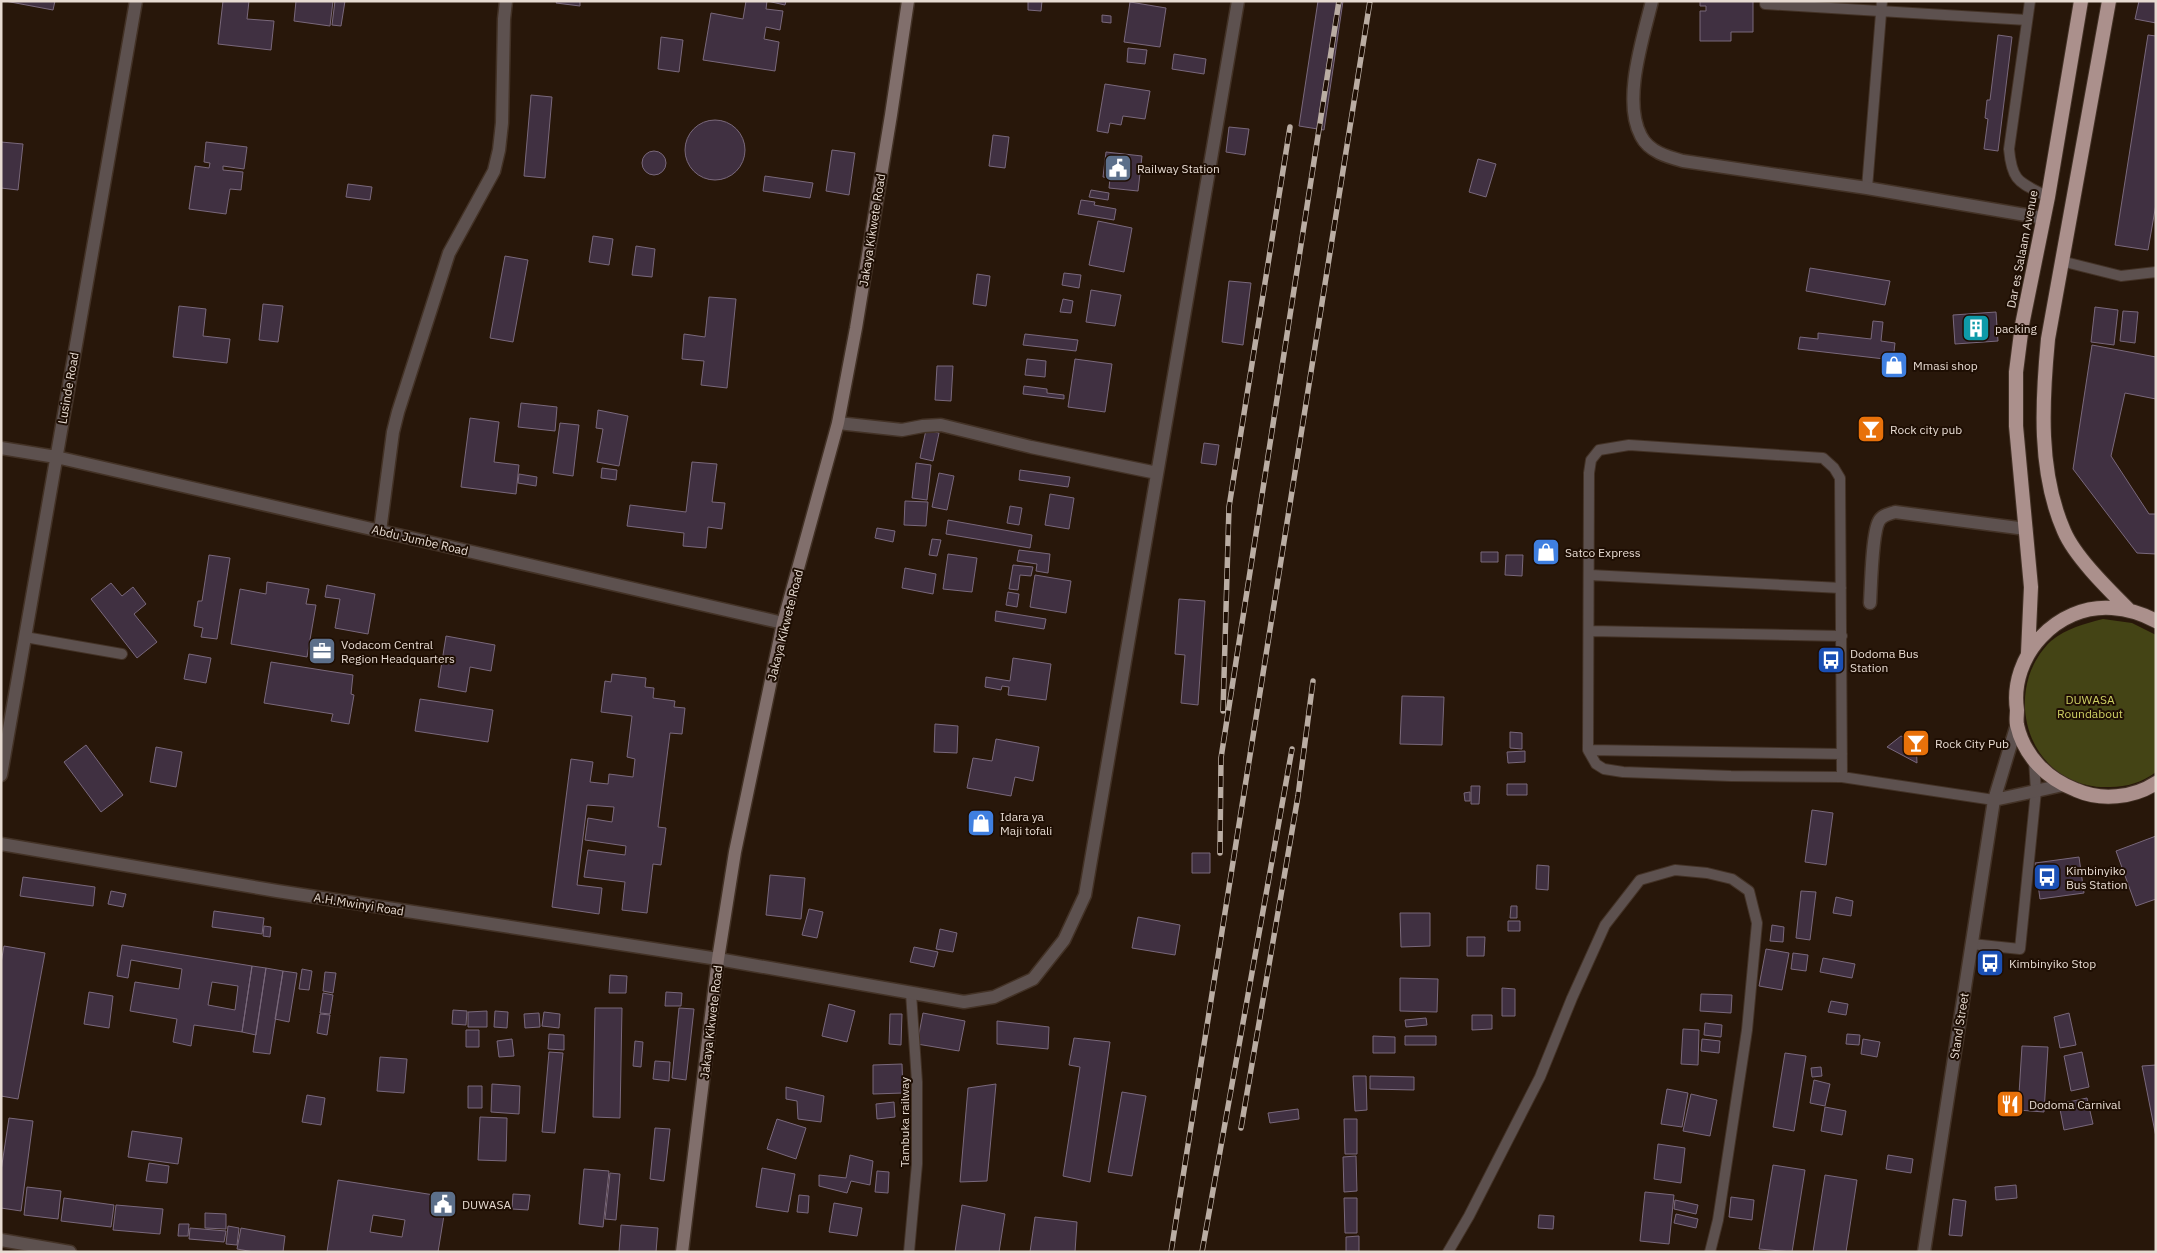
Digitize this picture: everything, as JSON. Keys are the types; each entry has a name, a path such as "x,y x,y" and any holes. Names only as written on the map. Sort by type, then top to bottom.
{"highway":[{"name":"Dar es Salaam Avenue","path":"2028,653 2031,587 2016,426 2016,372 2022,325 2048,197 2081,1"},
{"path":"2109,1 2048,339 2043,394 2044,437 2048,477 2064,532 2099,580 2129,610"},
{"path":"2153,786 2128,795 2106,797 2084,794 2064,785 2047,774 2034,760 2023,743 2017,724 2014,700 2018,676 2028,653 2041,637 2056,624 2073,615 2092,609 2112,608 2129,610 2156,621"}],"main road":[{"name":"Jakaya Kikwete Road","path":"682,1252 718,959 735,852 783,623 838,423 892,115 908,1"}],"street":[{"name":"Lusinde Road","path":"1,775 136,1"},
{"path":"380,531 393,432 398,412 449,253 494,171 499,150 502,123 506,1"},
{"name":"A.H.Mwinyi Road","path":"1,844 277,891 718,959 964,1002 994,997 1033,980 1064,940 1085,895 1238,1"},
{"path":"1652,1 1636,65 1633,92 1636,122 1641,138 1662,155 1683,161 1867,188 2044,218"},
{"path":"838,423 902,430 941,425 1031,447 1157,473"},
{"name":"Abdu Jumbe Road","path":"1,448 56,457 783,623"},
{"path":"1870,603 1878,522 1888,514 1903,513 2026,529"},
{"name":"Stand Street","path":"1924,1252 1994,800 2017,724"},
{"path":"1994,800 2064,785"},
{"path":"1,1240 70,1252"}],"lane":[{"path":"2030,1 2009,149 2011,168 2023,183 2048,197"},
{"path":"1764,4 1882,6 2027,20"},
{"path":"1867,188 1882,6"},
{"path":"2061,261 2121,276 2156,272"},
{"path":"1842,777 1840,478 1834,468 1823,458 1629,445 1599,450 1591,460 1589,474 1590,631 1588,750 1596,764 1604,770 1623,772 1730,776 1842,777 1994,800"},
{"path":"1590,576 1841,588"},
{"path":"1590,631 1842,636"},
{"path":"25,637 122,654"},
{"path":"1588,750 1842,754"},
{"path":"1972,944 2020,948 2036,791 2034,760"},
{"path":"1448,1252 1469,1216 1540,1077 1572,998 1605,925 1640,880 1675,870 1707,873 1732,879 1749,891 1757,923 1747,1030 1718,1220 1710,1252"},
{"name":"Tambuka railway","path":"909,1252 917,1164 917,1082 911,992"}],"green space":[{"name":"DUWASA Roundabout","path":"2103,619 2132,623 2156,635 2156,772 2140,781 2116,787 2088,785 2069,779 2053,768 2040,754 2031,737 2026,717 2025,697 2029,676 2035,662 2044,649 2051,641 2063,633"}],"building":[{"path":"5,1 55,1 53,10"},
{"path":"223,1 249,1 247,19 274,21 271,50 218,44"},
{"path":"296,1 333,1 330,26 294,21"},
{"path":"335,1 345,1 341,26 332,25"},
{"path":"557,1 580,1 580,6 556,3"},
{"path":"746,1 767,1 766,9 783,11 780,30 766,27 764,39 779,42 775,71 703,60 711,13 743,19"},
{"path":"767,1 786,1 785,5"},
{"path":"1028,1 1042,1 1041,11 1028,10"},
{"path":"1318,1 1343,1 1324,130 1299,126"},
{"path":"1700,1 1753,1 1753,32 1731,32 1731,41 1700,41 1700,11 1706,11 1706,6 1700,6"},
{"path":"2139,1 2156,1 2156,23 2135,19"},
{"path":"1130,2 1166,8 1160,47 1124,42"},
{"path":"1102,15 1111,16 1111,23 1102,22"},
{"path":"1998,35 2012,37 1998,151 1984,149 1988,119 1985,118 1987,100 1990,100"},
{"path":"2148,35 2156,36 2156,204 2148,250 2115,245"},
{"path":"661,37 683,40 679,72 658,69"},
{"path":"1128,48 1147,50 1145,64 1127,62"},
{"path":"1174,54 1206,59 1204,74 1172,69"},
{"path":"1105,84 1150,91 1145,119 1123,116 1121,125 1110,123 1108,133 1097,131"},
{"path":"531,95 552,97 545,178 524,176"},
{"path":"715,120 732,125 740,133 745,150 740,167 732,175 715,180 698,175 690,167 685,150 690,133 698,125"},
{"path":"1229,127 1249,129 1245,155 1226,152"},
{"path":"993,135 1009,137 1005,168 989,166"},
{"path":"1,142 23,144 18,190 1,188"},
{"path":"206,142 247,147 244,169 223,166 223,170 243,172 241,190 230,189 226,214 189,209 195,166 209,168 210,163 204,162"},
{"path":"832,150 855,153 849,195 826,191"},
{"path":"654,151 663,154 666,163 663,172 654,175 645,172 642,163 645,154"},
{"path":"1106,152 1142,156 1138,191 1109,188 1110,178 1103,177"},
{"path":"1478,159 1496,164 1486,197 1469,192"},
{"path":"765,176 813,183 810,198 763,191"},
{"path":"348,184 372,187 370,200 346,197"},
{"path":"1091,190 1109,193 1108,200 1089,197"},
{"path":"1081,200 1095,202 1094,205 1116,209 1114,220 1078,214"},
{"path":"1098,221 1132,228 1124,272 1089,265"},
{"path":"593,236 613,239 609,265 589,262"},
{"path":"636,246 655,249 652,277 632,275"},
{"path":"505,256 528,260 513,342 490,338"},
{"path":"1810,268 1890,281 1885,305 1806,291"},
{"path":"1064,273 1081,275 1079,288 1062,285"},
{"path":"977,274 990,276 986,306 973,304"},
{"path":"1229,281 1251,283 1243,345 1222,342"},
{"path":"1091,290 1121,295 1115,326 1086,322"},
{"path":"709,297 736,299 727,388 701,385 704,361 682,359 684,334 705,337"},
{"path":"1063,299 1073,301 1071,313 1060,312"},
{"path":"263,304 283,306 278,342 259,340"},
{"path":"179,306 206,309 203,336 230,339 227,363 173,357"},
{"path":"2095,307 2118,310 2114,345 2091,342"},
{"path":"2123,311 2138,312 2135,343 2120,341"},
{"name":"packing","path":"1996,312 1998,341 1955,344 1953,315"},
{"path":"1873,321 1883,322 1881,341 1895,343 1893,360 1798,349 1800,337 1818,339 1818,333 1871,339"},
{"path":"1025,334 1078,340 1076,351 1023,345"},
{"path":"2092,345 2156,357 2156,399 2125,393 2111,456 2149,514 2156,514 2156,554 2137,553 2073,469"},
{"path":"1027,359 1046,361 1045,377 1025,375"},
{"path":"1075,359 1112,364 1105,412 1068,407"},
{"path":"937,366 953,366 951,401 935,400"},
{"path":"1024,386 1047,389 1047,393 1064,395 1064,399 1023,394"},
{"path":"521,403 557,407 555,431 518,427"},
{"path":"598,410 628,416 619,466 597,462 603,429 596,428"},
{"path":"470,418 499,422 494,462 519,465 516,494 461,487"},
{"path":"560,423 579,425 573,476 553,473"},
{"path":"926,430 939,433 933,461 920,458"},
{"path":"1204,443 1219,445 1216,465 1201,463"},
{"path":"692,462 717,464 712,502 725,503 722,529 708,527 706,548 683,546 684,533 627,526 630,505 686,512"},
{"path":"916,463 931,465 927,500 912,498"},
{"path":"602,468 617,470 616,480 601,478"},
{"path":"1020,470 1070,477 1068,487 1019,480"},
{"path":"939,473 954,476 947,510 932,507"},
{"path":"519,474 537,477 536,486 518,483"},
{"path":"1050,494 1074,498 1069,529 1045,525"},
{"path":"905,501 928,502 926,526 904,525"},
{"path":"1010,506 1022,508 1019,525 1007,523"},
{"path":"948,520 1032,535 1030,548 946,534"},
{"path":"877,528 895,531 893,542 875,538"},
{"path":"932,539 941,540 937,556 929,555"},
{"path":"1019,550 1050,554 1048,573 1036,571 1037,564 1017,561"},
{"path":"1481,552 1498,552 1498,562 1481,562"},
{"path":"948,554 977,558 972,592 943,589"},
{"path":"209,555 230,558 217,639 201,637 203,628 194,626 198,601 202,601"},
{"path":"1506,555 1523,555 1522,576 1505,575"},
{"path":"1013,565 1033,567 1031,576 1020,575 1018,590 1009,589"},
{"path":"905,568 936,574 933,594 902,588"},
{"path":"1035,575 1071,581 1066,613 1030,607"},
{"path":"267,582 309,589 306,604 316,605 307,657 231,644 240,589 266,594"},
{"path":"111,583 122,596 133,587 146,604 134,614 157,642 137,658 91,599"},
{"path":"327,585 375,594 368,634 335,628 340,599 325,597"},
{"path":"1008,592 1019,594 1017,607 1006,605"},
{"path":"1179,599 1205,601 1198,705 1181,703 1185,655 1175,654"},
{"path":"996,611 1046,619 1044,629 995,621"},
{"path":"446,636 495,645 491,671 470,667 466,692 438,687"},
{"path":"189,654 211,658 206,683 184,679"},
{"path":"1013,658 1051,664 1046,700 1008,695 1009,687 1002,686 1001,690 985,687 986,677 1010,681"},
{"path":"271,662 353,675 351,694 354,695 349,724 331,721 333,714 264,703"},
{"path":"612,674 646,678 645,687 654,688 653,698 675,701 674,707 685,708 682,734 670,733 658,827 666,828 661,865 653,864 647,913 622,910 625,882 584,877 588,850 625,855 626,846 585,840 588,818 612,822 614,807 587,805 577,885 602,888 599,914 552,907 571,759 593,762 590,782 608,784 609,774 633,777 635,759 627,757 632,716 601,712 605,681 611,682"},
{"path":"1402,696 1444,697 1442,745 1400,744"},
{"path":"420,699 493,710 488,742 415,731"},
{"path":"935,724 958,726 957,753 934,752"},
{"path":"1510,732 1522,733 1522,749 1510,748"},
{"path":"1901,736 1916,743 1917,763 1887,747"},
{"path":"996,739 1039,747 1033,781 1015,777 1011,796 967,788 973,758 992,761"},
{"path":"86,745 123,795 101,812 64,762"},
{"path":"156,747 182,752 176,787 150,782"},
{"path":"1525,751 1525,762 1508,763 1507,752"},
{"path":"1507,784 1527,784 1527,795 1507,795"},
{"path":"1471,786 1480,786 1479,804 1471,804"},
{"path":"1470,792 1470,801 1465,801 1464,793"},
{"path":"1812,810 1833,813 1826,865 1805,862"},
{"path":"2156,836 2156,899 2136,906 2116,851"},
{"path":"1192,853 1210,853 1210,873 1192,873"},
{"path":"2079,857 2084,893 2040,899 2035,863"},
{"path":"1537,865 1549,866 1548,890 1536,889"},
{"path":"770,875 805,878 801,919 766,915"},
{"path":"23,877 95,887 93,906 20,896"},
{"path":"111,891 126,894 123,907 108,904"},
{"path":"1801,891 1816,892 1810,940 1796,938"},
{"path":"1836,897 1853,901 1851,916 1833,913"},
{"path":"1511,906 1517,906 1517,918 1510,918"},
{"path":"809,909 823,912 817,938 802,935"},
{"path":"214,911 264,918 262,934 212,927"},
{"path":"1400,913 1430,913 1430,946 1401,947"},
{"path":"1138,917 1180,925 1175,955 1132,948"},
{"path":"1508,921 1520,921 1520,931 1508,931"},
{"path":"1772,925 1784,927 1783,942 1770,941"},
{"path":"264,926 271,927 270,937 263,936"},
{"path":"940,929 957,933 953,952 936,949"},
{"path":"1467,937 1485,937 1484,956 1467,956"},
{"path":"122,945 252,966 242,1032 194,1025 191,1046 173,1042 177,1019 130,1011 135,982 179,989 182,969 131,960 128,978 117,976","holes":["212,982 238,986 235,1010 208,1005"]},
{"path":"4,946 45,953 18,1099 1,1096 1,963"},
{"path":"914,947 938,952 934,967 910,962"},
{"path":"1766,949 1789,953 1782,990 1759,986"},
{"path":"1793,953 1808,955 1806,971 1791,969"},
{"path":"1823,958 1855,964 1852,978 1820,972"},
{"path":"252,966 266,968 256,1035 242,1032"},
{"path":"266,968 283,971 270,1054 253,1052"},
{"path":"302,969 312,971 309,990 299,989"},
{"path":"283,971 297,973 289,1022 275,1019"},
{"path":"325,972 336,973 333,993 323,991"},
{"path":"610,975 627,976 626,993 609,993"},
{"path":"1400,978 1438,979 1437,1012 1400,1011"},
{"path":"1502,988 1515,989 1515,1016 1502,1016"},
{"path":"89,992 113,996 109,1028 84,1024"},
{"path":"666,992 682,993 681,1006 665,1006"},
{"path":"323,993 333,995 330,1014 320,1013"},
{"path":"1701,994 1732,995 1731,1013 1700,1011"},
{"path":"1831,1001 1848,1004 1846,1015 1828,1012"},
{"path":"829,1004 855,1011 847,1042 822,1036"},
{"path":"595,1008 622,1008 620,1118 593,1117"},
{"path":"679,1008 694,1009 686,1080 672,1078"},
{"path":"453,1010 467,1011 466,1025 452,1024"},
{"path":"487,1011 487,1027 468,1027 468,1012"},
{"path":"495,1011 508,1012 507,1028 494,1027"},
{"path":"544,1012 560,1014 559,1028 542,1026"},
{"path":"539,1013 540,1027 525,1028 524,1014"},
{"path":"923,1013 965,1021 959,1051 917,1044"},
{"path":"2069,1013 2076,1045 2060,1048 2054,1017"},
{"path":"320,1014 330,1015 327,1035 317,1033"},
{"path":"890,1014 902,1014 901,1045 889,1044"},
{"path":"1472,1015 1492,1015 1492,1029 1472,1030"},
{"path":"1426,1018 1427,1025 1406,1027 1405,1020"},
{"path":"997,1021 1049,1027 1048,1049 997,1044"},
{"path":"1705,1023 1722,1025 1721,1037 1704,1035"},
{"path":"1683,1029 1699,1030 1698,1065 1681,1064"},
{"path":"466,1030 479,1030 479,1047 466,1047"},
{"path":"549,1034 564,1035 564,1050 548,1049"},
{"path":"1847,1034 1860,1035 1859,1045 1846,1044"},
{"path":"1373,1036 1395,1037 1395,1053 1373,1053"},
{"path":"1405,1036 1436,1036 1436,1045 1405,1045"},
{"path":"1074,1038 1110,1042 1090,1182 1063,1176 1080,1067 1069,1065"},
{"path":"512,1039 514,1056 499,1057 497,1041"},
{"path":"1702,1039 1720,1041 1719,1053 1701,1051"},
{"path":"1863,1039 1880,1042 1877,1057 1861,1054"},
{"path":"635,1041 643,1042 641,1067 633,1066"},
{"path":"2022,1046 2048,1047 2044,1112 2018,1110"},
{"path":"549,1052 563,1053 555,1133 542,1132"},
{"path":"2082,1052 2089,1087 2071,1091 2064,1056"},
{"path":"1785,1053 1806,1056 1794,1131 1773,1127"},
{"path":"380,1057 407,1059 404,1093 377,1091"},
{"path":"655,1061 670,1062 669,1081 653,1079"},
{"path":"902,1064 903,1093 873,1094 873,1065"},
{"path":"2156,1065 2156,1137 2142,1066"},
{"path":"1821,1067 1822,1076 1812,1077 1811,1068"},
{"path":"1353,1076 1366,1076 1367,1110 1355,1111"},
{"path":"1370,1076 1414,1077 1414,1090 1370,1089"},
{"path":"1814,1080 1830,1084 1825,1106 1810,1103"},
{"path":"492,1084 520,1086 519,1114 491,1112"},
{"path":"996,1084 987,1181 960,1182 968,1088"},
{"path":"468,1086 482,1086 482,1108 468,1108"},
{"path":"786,1087 824,1096 821,1122 798,1119 797,1101 786,1099"},
{"path":"1667,1089 1688,1093 1682,1127 1661,1124"},
{"path":"1122,1092 1146,1096 1132,1176 1108,1172"},
{"path":"1691,1094 1717,1100 1710,1136 1683,1131"},
{"path":"307,1095 325,1098 321,1125 302,1122"},
{"path":"2087,1098 2093,1124 2064,1130 2059,1104"},
{"path":"894,1102 895,1117 877,1119 876,1104"},
{"path":"1825,1107 1846,1111 1842,1135 1821,1131"},
{"path":"1298,1109 1299,1119 1270,1123 1268,1113"},
{"path":"480,1117 507,1118 506,1161 478,1160"},
{"path":"9,1118 33,1121 21,1211 1,1208 1,1171"},
{"path":"777,1119 806,1128 796,1159 767,1149"},
{"path":"1344,1119 1357,1119 1357,1154 1345,1154"},
{"path":"655,1128 670,1129 664,1181 650,1179"},
{"path":"132,1131 182,1138 178,1164 128,1157"},
{"path":"1658,1144 1685,1148 1681,1183 1654,1179"},
{"path":"850,1155 873,1161 870,1185 851,1181 847,1193 819,1186 819,1175 846,1178"},
{"path":"1888,1155 1913,1159 1911,1173 1886,1169"},
{"path":"1356,1156 1357,1191 1344,1192 1343,1157"},
{"path":"149,1163 169,1166 167,1183 146,1181"},
{"path":"1773,1165 1805,1170 1792,1252 1759,1249"},
{"path":"762,1168 795,1174 788,1212 756,1207"},
{"path":"584,1169 609,1171 603,1227 579,1224"},
{"path":"877,1171 889,1172 888,1193 875,1192"},
{"path":"610,1173 620,1174 616,1220 605,1219"},
{"path":"1825,1175 1857,1180 1846,1252 1813,1252"},
{"path":"338,1180 447,1197 438,1252 327,1252","holes":["373,1215 405,1220 402,1237 370,1232"]},
{"path":"2016,1185 2017,1198 1996,1200 1995,1187"},
{"path":"27,1187 61,1191 58,1219 24,1215"},
{"path":"1645,1192 1674,1195 1669,1244 1640,1241"},
{"path":"513,1194 530,1195 528,1210 512,1209"},
{"path":"799,1195 809,1196 808,1213 797,1212"},
{"path":"1731,1197 1754,1200 1752,1220 1729,1217"},
{"path":"64,1198 114,1205 111,1227 61,1221"},
{"path":"1344,1198 1357,1198 1357,1233 1345,1233"},
{"path":"1953,1199 1966,1201 1962,1236 1949,1235"},
{"path":"1675,1200 1698,1205 1696,1214 1674,1209"},
{"path":"834,1203 862,1208 857,1236 829,1232"},
{"path":"116,1205 163,1209 160,1234 113,1230"},
{"path":"962,1205 1005,1214 999,1252 955,1252"},
{"path":"205,1213 226,1214 226,1229 205,1228"},
{"path":"1676,1214 1698,1219 1696,1228 1674,1223"},
{"path":"1539,1215 1554,1216 1553,1229 1538,1228"},
{"path":"1035,1217 1077,1222 1075,1252 1030,1252"},
{"path":"179,1224 189,1224 188,1236 178,1236"},
{"path":"621,1225 658,1228 656,1252 619,1252"},
{"path":"228,1226 239,1228 237,1245 226,1244"},
{"path":"190,1228 226,1231 224,1242 189,1239"},
{"path":"241,1228 285,1236 283,1252 254,1252 237,1249"},
{"path":"1359,1236 1359,1252 1346,1252 1346,1237"}],"railway":[{"path":"1220,853 1221,758 1339,1"},
{"path":"1171,1252 1370,1"},
{"path":"1223,711 1229,507 1290,127"},
{"path":"1241,1128 1298,796 1313,681"},
{"path":"1202,1252 1292,749"}],"place":[{"name":"Railway Station","path":"1118,168"},
{"name":"packing","path":"1976,328"},
{"name":"Mmasi shop","path":"1894,365"},
{"name":"Rock city pub","path":"1871,429"},
{"name":"Satco Express","path":"1546,552"},
{"name":"Vodacom Central Region Headquarters","path":"322,651"},
{"name":"Dodoma Bus Station","path":"1831,660"},
{"name":"Rock City Pub","path":"1916,743"},
{"name":"Idara ya Maji tofali","path":"981,823"},
{"name":"Kimbinyiko Bus Station","path":"2047,877"},
{"name":"Kimbinyiko Stop","path":"1990,963"},
{"name":"Dodoma Carnival","path":"2010,1104"},
{"name":"DUWASA","path":"443,1204"}]}
